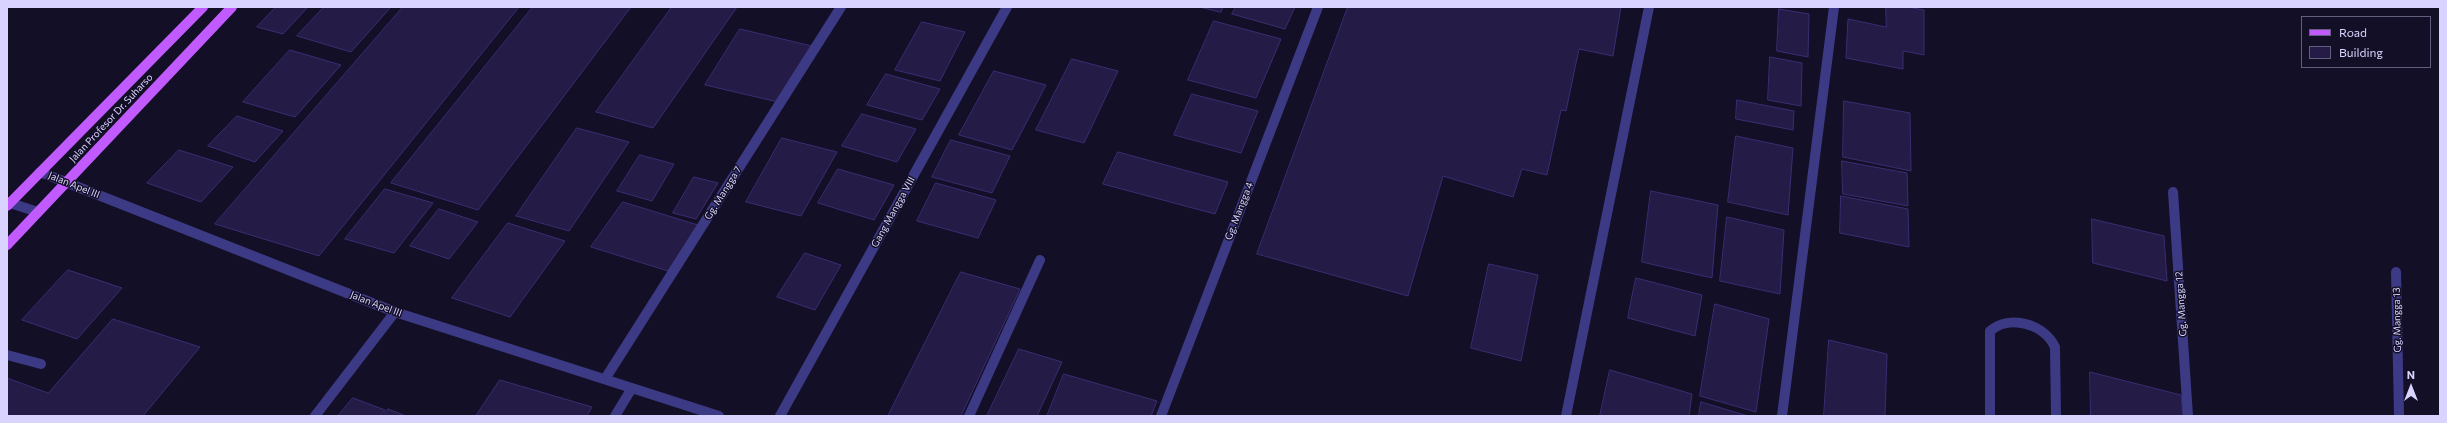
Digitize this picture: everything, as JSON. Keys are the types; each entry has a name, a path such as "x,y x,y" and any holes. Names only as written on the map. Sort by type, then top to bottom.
{"main road":[{"name":"Jalan Profesor Dr. Suharso","path":"8,204 203,7"},
{"name":"Jalan Profesor Dr. Suharso","path":"7,245 232,7"}],"street":[{"name":"Gg. Mangga 7","path":"605,379 841,7"},
{"name":"Gang Mangga VIII","path":"780,416 1007,7"},
{"name":"Gg. Mangga 4","path":"1161,416 1318,7"},
{"path":"1566,416 1649,7"},
{"path":"1782,416 1834,7"},
{"name":"Jalan Apel III","path":"40,172 395,312 718,416"},
{"name":"Gg. Mangga 12","path":"2173,192 2188,416"},
{"path":"8,204 38,212"},
{"path":"970,416 1040,260"},
{"name":"Gg. Mangga 13","path":"2396,272 2398,416"},
{"path":"315,416 395,312"},
{"path":"1990,416 1990,331 2001,322 2016,322 2044,331 2052,338 2055,348 2056,416"},
{"path":"7,355 41,364"},
{"path":"615,416 632,388"}],"building":[{"path":"276,7 308,7 283,34 257,27"},
{"path":"324,7 391,7 351,52 297,36"},
{"path":"403,7 519,7 319,256 215,224"},
{"path":"533,7 631,7 478,210 391,183"},
{"path":"672,7 737,7 653,128 596,112"},
{"path":"1200,7 1223,7 1221,12"},
{"path":"1236,7 1295,7 1285,29 1232,14"},
{"path":"1348,7 1621,7 1613,56 1579,49 1566,111 1561,110 1547,175 1522,169 1513,197 1443,176 1408,296 1257,254"},
{"path":"1886,7 1908,7 1924,10 1924,55 1903,51 1903,69 1846,58 1848,19 1886,27"},
{"path":"1779,9 1809,14 1808,57 1777,51"},
{"path":"1214,21 1281,39 1256,98 1188,80"},
{"path":"922,22 965,32 940,81 895,70"},
{"path":"740,29 812,46 778,102 705,85"},
{"path":"290,50 341,65 295,117 243,102"},
{"path":"1770,57 1802,63 1801,106 1768,100"},
{"path":"1072,59 1118,71 1084,143 1036,130"},
{"path":"994,71 1046,85 1012,150 959,135"},
{"path":"886,74 940,89 922,120 867,105"},
{"path":"1192,94 1258,111 1241,153 1174,135"},
{"path":"1737,100 1794,111 1793,130 1736,119"},
{"path":"1844,101 1910,113 1911,171 1843,157"},
{"path":"862,114 916,129 897,162 842,146"},
{"path":"237,116 283,131 255,162 208,146"},
{"path":"577,128 629,142 569,231 516,216"},
{"path":"1736,136 1793,148 1788,215 1728,202"},
{"path":"782,138 837,152 801,216 746,202"},
{"path":"951,140 1010,156 992,193 932,177"},
{"path":"179,150 233,167 201,202 147,183"},
{"path":"1118,152 1228,182 1215,214 1103,184"},
{"path":"640,155 674,164 652,201 617,191"},
{"path":"1842,161 1907,173 1908,206 1843,194"},
{"path":"838,169 894,185 874,220 818,203"},
{"path":"694,177 718,183 696,219 673,213"},
{"path":"936,183 996,200 978,238 917,221"},
{"path":"385,189 433,203 394,253 345,239"},
{"path":"1651,191 1718,205 1712,278 1642,262"},
{"path":"1841,196 1908,209 1909,247 1840,233"},
{"path":"623,202 698,225 668,271 591,247"},
{"path":"439,209 478,222 449,259 410,246"},
{"path":"1727,217 1784,230 1780,294 1720,281"},
{"path":"2092,219 2164,236 2167,281 2093,263"},
{"path":"508,223 565,241 510,317 452,298"},
{"path":"805,253 841,265 815,310 777,297"},
{"path":"1489,264 1538,275 1521,361 1471,348"},
{"path":"68,270 122,288 77,339 22,320"},
{"path":"961,272 1020,289 961,416 888,416"},
{"path":"1636,278 1702,295 1695,336 1628,318"},
{"path":"1715,304 1769,319 1756,412 1700,396"},
{"path":"113,319 200,347 143,416 7,416 7,378 48,393"},
{"path":"1829,340 1887,354 1885,416 1824,416"},
{"path":"1019,349 1062,362 1037,416 987,416"},
{"path":"1610,370 1692,394 1689,416 1600,416"},
{"path":"2090,372 2181,395 2183,416 2091,416"},
{"path":"1064,374 1157,401 1151,416 1047,416"},
{"path":"500,380 592,407 587,416 476,416"},
{"path":"353,398 385,410 380,416 338,416"},
{"path":"1701,402 1748,416 1699,416"},
{"path":"388,409 406,416 383,416"}]}
